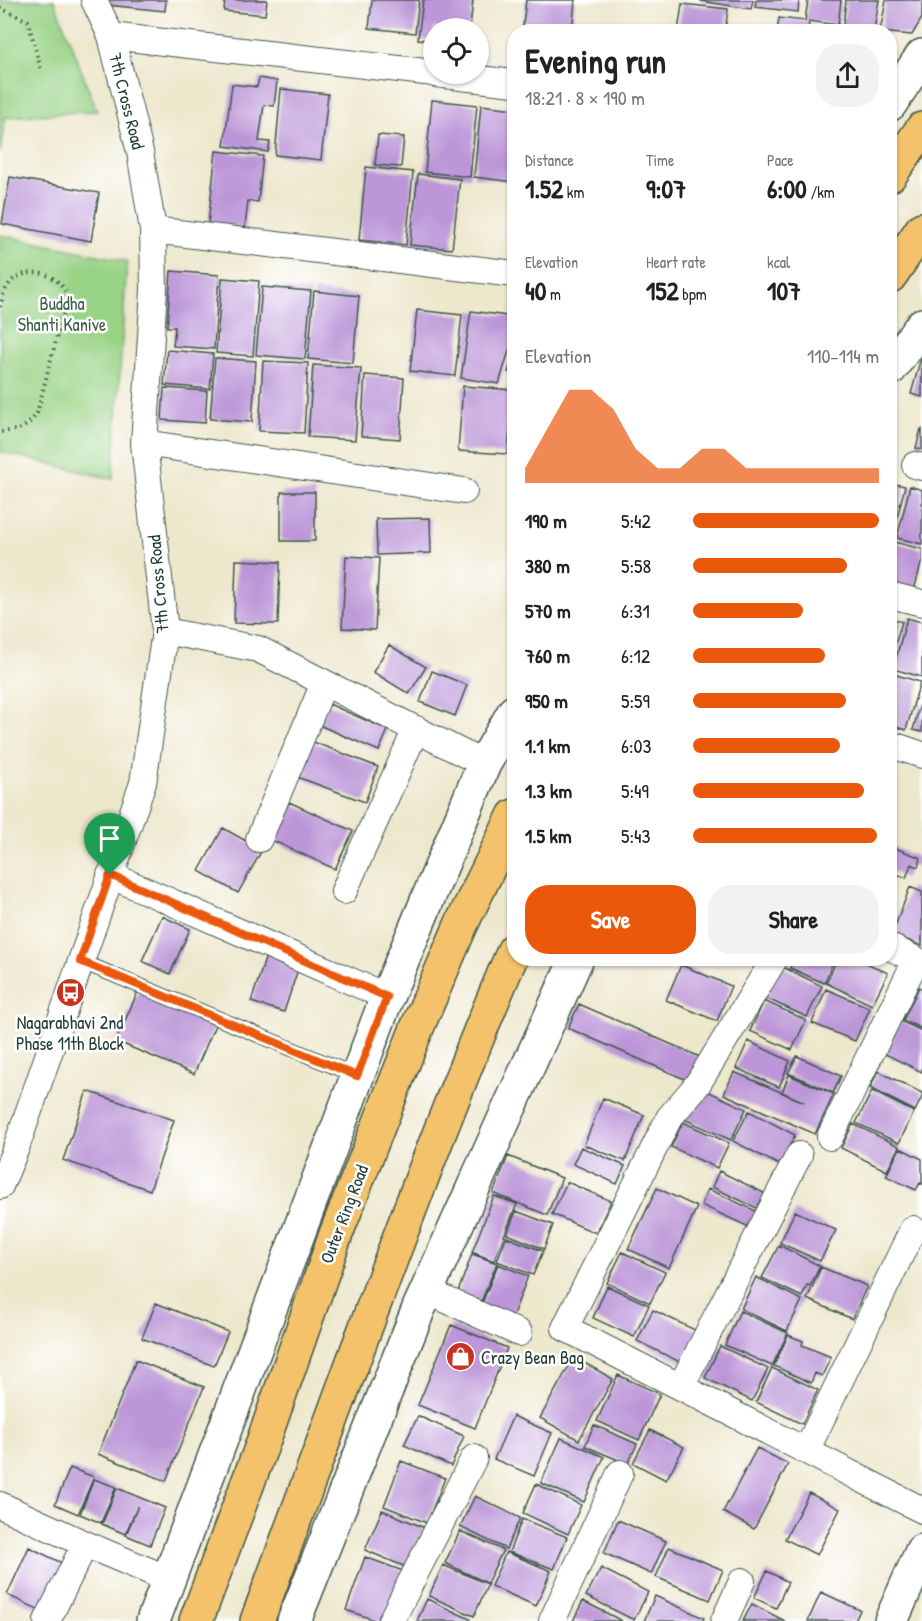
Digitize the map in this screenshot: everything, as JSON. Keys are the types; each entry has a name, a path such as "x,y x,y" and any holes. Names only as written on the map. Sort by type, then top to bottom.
{"highway":[{"path":"897,165 922,129"},
{"path":"897,266 922,229"},
{"name":"Outer Ring Road","path":"196,1621 261,1448 336,1234 417,1028 461,925 507,830"},
{"path":"257,1621 398,1237 507,966"}],"street":[{"name":"7th Cross Road","path":"0,1186 8,1145 80,961 143,783 165,631 144,443 154,290 153,230 140,152 111,36 94,0"},
{"path":"111,36 423,72"},
{"path":"897,94 922,56"},
{"path":"489,80 507,82"},
{"path":"153,230 507,273"},
{"path":"897,359 922,325"},
{"path":"144,443 464,491"},
{"path":"897,597 922,603"},
{"path":"165,631 258,649 484,764"},
{"path":"259,839 324,682"},
{"path":"153,1621 387,997 484,764 507,724"},
{"path":"344,891 416,729"},
{"path":"897,746 922,755"},
{"path":"110,875 387,997"},
{"path":"830,1137 919,962 897,951"},
{"path":"294,1621 427,1291 572,966"},
{"path":"770,966 697,1085 669,1118 565,1328 922,1510"},
{"path":"681,1386 799,1155"},
{"path":"806,1451 913,1229"},
{"path":"427,1291 519,1334"},
{"path":"391,1621 474,1458"},
{"path":"552,1621 620,1473"},
{"path":"0,1505 168,1579"},
{"path":"47,1621 85,1544"},
{"path":"891,1621 922,1551"},
{"path":"724,1621 742,1581"}],"lane":[{"path":"80,961 357,1076"}],"path":[{"path":"0,8 28,21 41,70"},
{"path":"0,307 6,286 14,278 25,273 37,272 52,278 64,289 67,298 37,413 32,422 26,426 0,432"}],"green space":[{"path":"0,0 54,0 97,111 6,117 0,153"},
{"name":"Buddha Shanti Kanive","path":"0,235 127,261 113,479 0,452"}],"building":[{"path":"108,0 166,0 165,11 107,5"},
{"path":"225,0 267,0 265,15 224,11"},
{"path":"372,0 419,0 415,33 369,28"},
{"path":"423,0 473,0 471,18 423,18 423,40 418,39"},
{"path":"526,0 575,0 573,24 523,24"},
{"path":"701,0 753,0 751,9"},
{"path":"756,0 799,0 798,12 755,7"},
{"path":"808,0 841,0 838,24 809,21 809,24 778,24 779,18 805,21"},
{"path":"846,0 879,0 875,24 843,24"},
{"path":"886,0 922,0 922,18 912,35 897,34 897,24 882,24"},
{"path":"682,4 728,9 726,24 679,24"},
{"path":"259,78 277,81 274,106 264,105 259,141 270,142 268,152 224,146 232,84 257,87"},
{"path":"281,89 328,94 321,160 275,155"},
{"path":"432,100 477,105 470,177 425,172"},
{"path":"481,105 507,108 507,181 474,177"},
{"path":"378,135 404,137 401,167 375,165"},
{"path":"216,151 263,156 258,202 248,201 245,228 208,224"},
{"path":"366,167 413,172 406,245 359,240"},
{"path":"418,174 460,179 452,249 410,245"},
{"path":"10,177 99,193 91,241 2,224"},
{"path":"171,271 219,275 214,349 173,346 175,327 167,327"},
{"path":"222,278 259,281 253,356 216,353"},
{"path":"262,287 311,291 305,359 256,355"},
{"path":"314,291 359,296 353,363 308,359"},
{"path":"417,310 462,315 455,376 410,371"},
{"path":"471,311 507,316 507,357 499,384 461,378"},
{"path":"167,350 213,354 210,389 164,385"},
{"path":"215,358 256,361 252,422 210,419"},
{"path":"922,358 922,397 911,394"},
{"path":"263,361 308,363 304,433 259,431"},
{"path":"313,365 361,368 355,440 308,437"},
{"path":"365,375 404,378 400,439 361,436"},
{"path":"463,386 507,390 507,454 458,451"},
{"path":"164,388 207,391 205,423 162,420"},
{"path":"922,429 922,450 916,448"},
{"path":"897,484 905,486 897,518"},
{"path":"910,486 922,490 922,544 897,538"},
{"path":"281,492 315,492 315,541 281,541"},
{"path":"430,518 431,553 377,555 376,519"},
{"path":"897,543 922,549 922,560 913,594 897,590"},
{"path":"346,556 379,558 375,630 342,628"},
{"path":"236,560 280,562 278,624 234,623"},
{"path":"907,618 922,622 922,677 897,670 897,654"},
{"path":"897,620 902,622 897,638"},
{"path":"389,645 426,667 409,694 373,672"},
{"path":"432,671 467,685 455,716 420,702"},
{"path":"897,675 920,682 906,730 897,727"},
{"path":"922,701 922,732 913,730"},
{"path":"329,704 388,730 379,751 319,725"},
{"path":"303,738 378,767 365,802 289,774"},
{"path":"289,802 353,831 335,869 271,840"},
{"path":"223,828 262,850 238,893 199,871"},
{"path":"897,849 921,858 918,867 911,864 906,878 897,874"},
{"path":"910,887 922,892 922,946 897,936 897,921"},
{"path":"162,916 190,929 170,974 142,961"},
{"path":"267,953 300,963 284,1012 251,1002"},
{"path":"681,966 731,986 717,1021 666,1000"},
{"path":"781,966 822,986 807,1017 765,998"},
{"path":"791,966 831,966 824,983 790,968"},
{"path":"834,966 873,966 888,973 872,1005 826,983"},
{"path":"919,987 922,989 922,1029 903,1020"},
{"path":"139,989 216,1023 194,1074 116,1041"},
{"path":"826,989 870,1008 855,1041 812,1023"},
{"path":"764,1001 806,1020 792,1050 750,1031"},
{"path":"579,1004 700,1057 689,1081 568,1028"},
{"path":"901,1021 922,1031 922,1072 885,1054"},
{"path":"748,1041 790,1061 779,1087 736,1068"},
{"path":"797,1056 841,1076 833,1093 788,1073"},
{"path":"878,1071 922,1093 915,1111 870,1088"},
{"path":"734,1072 804,1102 782,1092 789,1075 834,1094 815,1134 724,1094"},
{"path":"701,1088 746,1109 731,1140 686,1120"},
{"path":"87,1091 174,1120 150,1190 63,1160"},
{"path":"872,1091 914,1112 899,1143 856,1123"},
{"path":"603,1098 644,1115 625,1161 584,1145"},
{"path":"749,1111 795,1135 779,1165 733,1141"},
{"path":"683,1122 729,1143 717,1168 671,1147"},
{"path":"853,1124 899,1146 887,1171 841,1148"},
{"path":"581,1147 625,1166 617,1184 573,1164"},
{"path":"900,1148 922,1159 922,1184 920,1183 916,1190 886,1176"},
{"path":"508,1156 562,1178 547,1215 493,1193"},
{"path":"719,1171 766,1194 759,1209 712,1187"},
{"path":"567,1182 611,1201 596,1233 552,1214"},
{"path":"657,1188 697,1207 669,1268 628,1249"},
{"path":"708,1189 756,1211 749,1227 701,1205"},
{"path":"494,1196 517,1204 494,1261 472,1252"},
{"path":"516,1211 553,1225 544,1249 507,1234"},
{"path":"795,1211 836,1230 820,1261 780,1243"},
{"path":"506,1237 543,1251 533,1275 497,1261"},
{"path":"779,1245 820,1266 802,1297 762,1278"},
{"path":"622,1252 665,1272 650,1303 607,1283"},
{"path":"472,1254 497,1263 479,1307 456,1297"},
{"path":"498,1264 528,1276 511,1320 480,1308"},
{"path":"821,1267 867,1286 852,1319 807,1299"},
{"path":"756,1277 802,1300 787,1331 741,1309"},
{"path":"607,1286 649,1305 634,1337 593,1318"},
{"path":"156,1303 228,1332 214,1366 142,1338"},
{"path":"653,1310 697,1331 682,1363 637,1341"},
{"path":"740,1311 788,1333 772,1366 725,1345"},
{"path":"451,1325 507,1348 475,1428 418,1405"},
{"path":"788,1335 803,1341 802,1345 831,1357 822,1376 815,1373 811,1383 774,1366"},
{"path":"720,1346 768,1369 752,1401 705,1378"},
{"path":"574,1357 613,1379 579,1440 540,1418"},
{"path":"136,1360 204,1387 166,1481 98,1454"},
{"path":"772,1368 818,1390 802,1424 756,1402"},
{"path":"618,1375 660,1394 639,1440 597,1421"},
{"path":"418,1416 464,1436 451,1466 404,1445"},
{"path":"513,1416 552,1433 534,1476 494,1459"},
{"path":"594,1425 637,1444 628,1464 585,1446"},
{"path":"650,1430 684,1447 666,1480 633,1463"},
{"path":"561,1438 604,1457 584,1502 541,1483"},
{"path":"757,1448 788,1464 754,1529 723,1512"},
{"path":"401,1461 445,1478 427,1523 384,1506"},
{"path":"70,1468 94,1477 78,1514 55,1504"},
{"path":"94,1479 116,1487 101,1523 80,1514"},
{"path":"536,1484 581,1505 568,1534 523,1513"},
{"path":"117,1488 165,1508 150,1545 126,1535 138,1506 125,1534 102,1524"},
{"path":"809,1493 840,1509 817,1555 785,1539"},
{"path":"475,1496 520,1518 506,1549 460,1527"},
{"path":"382,1510 425,1528 408,1568 365,1550"},
{"path":"522,1519 567,1537 554,1569 509,1552"},
{"path":"618,1520 666,1541 651,1574 604,1553"},
{"path":"460,1531 503,1550 487,1583 445,1563"},
{"path":"29,1547 64,1564 42,1611 7,1595"},
{"path":"669,1547 723,1570 710,1600 656,1577"},
{"path":"506,1552 551,1571 536,1606 491,1586"},
{"path":"365,1557 403,1571 386,1621 377,1621 346,1610"},
{"path":"443,1565 488,1584 474,1616 429,1596"},
{"path":"601,1568 648,1592 634,1620 586,1596"},
{"path":"767,1571 788,1582 776,1608 754,1598"},
{"path":"821,1592 860,1610 855,1621 808,1621"},
{"path":"655,1596 704,1618 702,1621 644,1621"},
{"path":"427,1599 470,1619 469,1621 417,1621"},
{"path":"583,1601 622,1621 573,1621"},
{"path":"752,1604 785,1621 743,1621"}],"place":[{"name":"Nagarabhavi 2nd Phase 11th Block","path":"70,993"},
{"name":"Crazy Bean Bag","path":"460,1357"}],"route":[{"path":"110,875 387,997 357,1076 80,961 110,875"}]}
